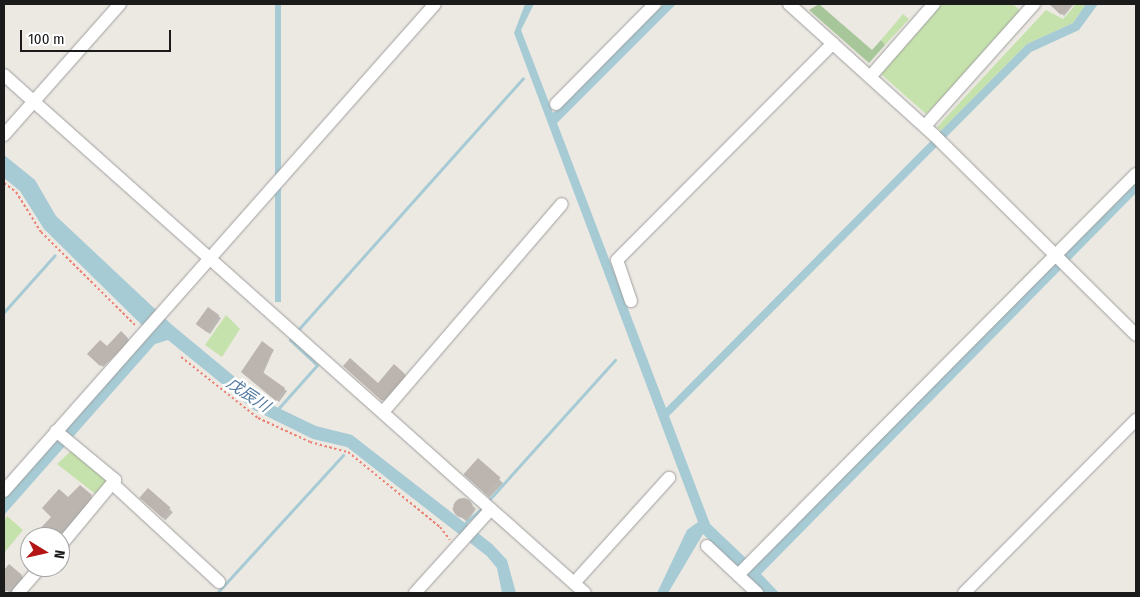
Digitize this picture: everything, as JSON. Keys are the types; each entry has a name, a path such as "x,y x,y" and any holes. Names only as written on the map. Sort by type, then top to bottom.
{"street":[{"path":"4,135 120,4"},
{"path":"4,491 435,4"},
{"path":"556,104 655,4"},
{"path":"789,4 934,135 1136,336"},
{"path":"870,76 934,4"},
{"path":"934,135 1028,5"},
{"path":"631,301 617,260 833,43"},
{"path":"4,75 585,593"},
{"path":"738,575 1136,174"},
{"path":"383,412 562,204"},
{"path":"964,593 1136,420"},
{"path":"56,431 115,480 114,485 70,535"},
{"path":"574,583 668,478"},
{"path":"114,485 219,582"},
{"path":"415,593 476,526 487,506"},
{"path":"708,546 757,593"},
{"path":"18,593 32,577"}],"path":[{"path":"4,183 16,192 41,232 144,334"},
{"path":"181,357 258,418 310,442 348,452 440,527 458,545"}],"green space":[{"path":"819,4 872,50 881,40 885,45 869,63 809,10"},
{"path":"942,4 1013,4 1023,13 926,114 881,74"},
{"path":"1076,4 1086,4 1073,23 1027,44 941,131 937,127 1046,10 1063,19"},
{"path":"903,14 909,19 885,45 881,40"},
{"path":"226,315 240,329 222,357 205,345"},
{"path":"73,449 110,482 98,496 57,464"},
{"path":"7,516 20,527 20,534 4,553 4,521"}],"water":[{"path":"275,4 281,4 281,302 275,302"},
{"path":"525,4 534,4 521,30 553,113 664,4 676,4 557,123 666,408 1027,44 1073,23 1086,4 1098,4 1079,30 1031,52 669,416 710,524 753,565 1136,180 1136,193 761,574 779,593 764,593 703,534 668,593 657,593 687,530 698,522 514,33"},
{"name":"戊辰川","path":"4,155 35,180 56,216 171,324 264,401 316,426 352,435 492,544 507,560 516,593 502,593 497,568 487,556 347,447 313,439 254,410 168,340 155,344 4,515 4,496 150,333 44,229 20,191 4,178"}],"building":[{"path":"1049,4 1071,4 1061,15"},
{"path":"208,307 219,315 207,332 196,324"},
{"path":"121,331 128,338 110,359 100,366 87,354 100,340 107,346"},
{"path":"262,341 274,350 261,371 285,388 276,401 241,372"},
{"path":"350,358 378,383 394,364 405,374 382,401 343,366"},
{"path":"478,458 501,478 486,494 464,475"},
{"path":"80,485 92,495 65,527 42,527 51,517 42,508 59,489 68,497"},
{"path":"148,488 171,508 162,517 139,498"},
{"path":"463,498 470,501 473,508 470,515 463,518 456,515 453,508 456,501"},
{"path":"9,564 20,573 20,577 4,593 4,570"}],"waterway":[{"path":"297,331 523,78"},
{"path":"4,312 55,255"},
{"path":"277,410 317,365 290,340 293,336"},
{"path":"488,501 615,360"},
{"path":"217,593 343,455"},
{"path":"463,525 484,506"}]}
